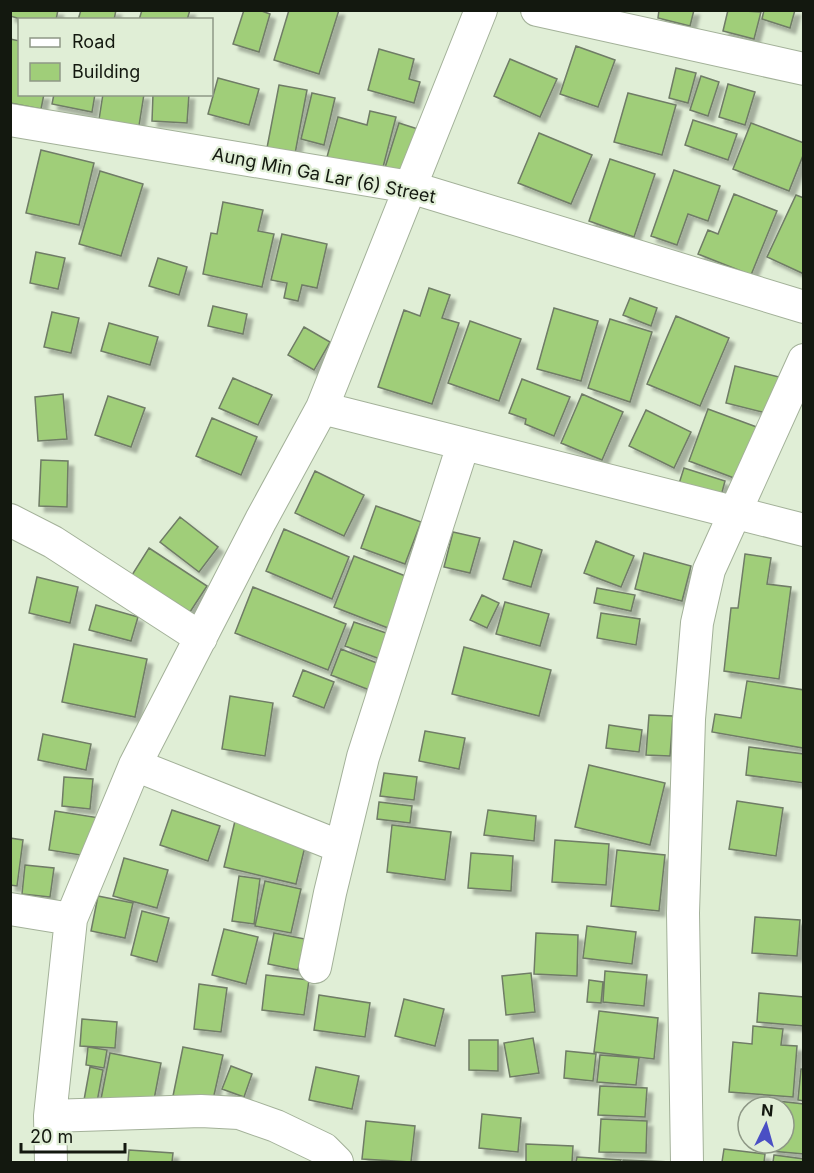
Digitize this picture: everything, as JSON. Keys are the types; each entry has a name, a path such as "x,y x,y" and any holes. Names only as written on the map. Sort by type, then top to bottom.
{"street":[{"path":"51,1162 50,1116 71,919 135,765 261,520 322,408 481,10"},
{"path":"537,10 804,69"},
{"name":"Aung Min Ga Lar (6) Street","path":"10,120 410,187 804,307"},
{"path":"687,1162 683,913 689,719 697,623 709,570 804,360"},
{"path":"322,408 804,530"},
{"path":"315,967 363,757 463,445"},
{"path":"10,520 52,542 201,638"},
{"path":"135,765 341,847"},
{"path":"10,909 71,919"},
{"path":"50,1116 201,1111 240,1113 276,1126 324,1149 337,1162"}],"building":[{"path":"10,10 58,10 56,18 18,18 10,16"},
{"path":"81,10 116,10 114,18 79,18"},
{"path":"142,10 190,10 188,18 140,18"},
{"path":"244,10 259,10 270,14 259,52 233,44"},
{"path":"289,10 339,10 319,74 274,60"},
{"path":"659,10 694,10 690,26 658,18"},
{"path":"728,10 761,12 754,39 723,31"},
{"path":"764,10 795,10 790,28 762,19"},
{"path":"10,39 18,41 18,96 44,96 41,109 10,103"},
{"path":"576,46 615,60 598,107 560,94"},
{"path":"379,49 414,59 409,79 420,82 414,103 368,90"},
{"path":"510,59 557,79 540,117 494,96"},
{"path":"676,68 696,73 688,103 669,98"},
{"path":"701,76 719,82 708,116 690,110"},
{"path":"218,78 259,89 249,125 208,114"},
{"path":"728,84 755,92 745,125 719,117"},
{"path":"279,85 307,90 294,159 266,153"},
{"path":"312,93 335,98 324,145 301,139"},
{"path":"628,93 676,105 662,155 614,142"},
{"path":"54,96 95,96 92,112 52,104"},
{"path":"103,96 144,96 138,132 98,126"},
{"path":"153,96 189,96 187,123 152,121"},
{"path":"370,111 396,117 382,171 327,157 338,117 367,125"},
{"path":"693,120 737,134 728,160 685,145"},
{"path":"399,123 424,131 409,182 383,174"},
{"path":"751,123 804,143 804,153 789,191 733,169"},
{"path":"539,133 592,155 571,204 518,183"},
{"path":"41,150 94,163 79,225 26,213"},
{"path":"610,159 655,174 634,237 589,221"},
{"path":"674,170 720,186 708,221 688,214 677,245 651,236"},
{"path":"100,171 143,184 121,256 79,244"},
{"path":"734,194 777,211 751,275 698,254 708,230 718,234"},
{"path":"796,195 804,198 804,274 767,257"},
{"path":"223,202 263,210 258,231 274,234 262,287 203,274 211,233 217,234"},
{"path":"282,234 327,244 317,288 302,285 298,301 284,298 287,283 271,280"},
{"path":"36,252 65,258 58,289 30,283"},
{"path":"158,258 187,267 179,295 149,286"},
{"path":"429,288 450,295 442,318 459,323 432,404 378,387 404,310 420,316"},
{"path":"630,298 657,308 651,326 623,315"},
{"path":"213,306 247,314 243,334 208,326"},
{"path":"554,308 598,321 581,381 537,369"},
{"path":"52,312 79,318 71,353 44,347"},
{"path":"676,316 729,338 700,406 647,384"},
{"path":"610,319 652,332 630,402 588,388"},
{"path":"470,321 521,339 499,401 448,383"},
{"path":"109,323 158,337 150,365 101,351"},
{"path":"304,327 330,342 314,370 288,355"},
{"path":"735,366 779,377 770,414 726,403"},
{"path":"233,378 272,395 258,425 219,408"},
{"path":"522,379 570,397 554,436 525,424 526,419 509,413"},
{"path":"63,394 67,439 38,441 35,397"},
{"path":"582,394 623,412 602,460 561,443"},
{"path":"108,396 145,408 131,447 95,435"},
{"path":"708,409 762,429 742,481 689,461"},
{"path":"646,410 691,432 674,468 629,446"},
{"path":"212,418 257,437 241,475 196,456"},
{"path":"41,460 68,461 67,507 39,506"},
{"path":"684,468 725,481 718,507 676,493"},
{"path":"315,471 364,495 344,536 295,513"},
{"path":"376,506 421,522 405,564 361,548"},
{"path":"180,517 218,547 199,572 160,542"},
{"path":"284,529 349,557 332,599 266,571"},
{"path":"453,532 480,538 470,573 444,567"},
{"path":"514,541 542,550 531,587 503,579"},
{"path":"596,541 634,556 621,587 584,573"},
{"path":"149,548 207,586 190,612 132,575"},
{"path":"644,553 691,566 682,601 635,589"},
{"path":"745,554 771,558 767,584 791,587 779,679 724,671 731,608 738,608"},
{"path":"354,556 408,577 388,628 334,607"},
{"path":"37,577 78,587 70,623 29,613"},
{"path":"253,587 346,624 328,670 235,633"},
{"path":"597,588 635,595 631,611 594,603"},
{"path":"482,595 499,603 487,628 470,620"},
{"path":"505,602 549,614 540,646 496,634"},
{"path":"96,605 138,617 131,641 89,630"},
{"path":"601,613 640,619 636,645 597,638"},
{"path":"354,622 389,634 380,659 345,646"},
{"path":"74,644 147,659 135,717 62,702"},
{"path":"464,647 551,670 539,716 452,694"},
{"path":"341,649 382,665 372,691 331,675"},
{"path":"303,670 334,682 324,708 293,696"},
{"path":"747,681 804,690 803,748 712,732 715,714 741,718"},
{"path":"230,696 273,703 265,756 222,749"},
{"path":"649,715 673,716 670,756 646,755"},
{"path":"609,725 642,730 639,752 606,748"},
{"path":"425,731 465,738 459,769 419,761"},
{"path":"43,734 91,744 86,770 38,760"},
{"path":"749,747 804,754 804,783 746,775"},
{"path":"589,765 665,783 650,845 575,827"},
{"path":"384,773 417,777 414,800 380,796"},
{"path":"64,777 93,779 90,809 62,806"},
{"path":"737,801 783,808 776,856 729,849"},
{"path":"379,802 412,806 410,823 377,819"},
{"path":"172,810 220,826 208,861 160,845"},
{"path":"488,810 536,816 534,841 484,835"},
{"path":"55,811 100,818 93,857 49,850"},
{"path":"235,821 307,838 296,884 224,867"},
{"path":"392,825 451,832 445,880 387,872"},
{"path":"10,838 23,840 17,886 10,885"},
{"path":"555,840 609,844 606,885 552,882"},
{"path":"617,850 665,855 659,911 611,906"},
{"path":"471,853 513,856 511,891 468,888"},
{"path":"124,858 168,870 157,908 113,896"},
{"path":"25,865 54,868 50,897 22,894"},
{"path":"239,876 260,879 254,924 232,921"},
{"path":"265,881 301,889 291,933 255,926"},
{"path":"98,896 133,903 125,938 91,931"},
{"path":"142,911 169,918 157,962 131,955"},
{"path":"755,917 800,920 797,956 752,953"},
{"path":"587,926 636,932 632,964 583,958"},
{"path":"224,929 258,937 246,984 212,975"},
{"path":"274,933 305,939 298,970 268,964"},
{"path":"536,933 578,935 577,976 534,974"},
{"path":"605,971 647,975 644,1006 603,1002"},
{"path":"531,973 535,1012 506,1015 502,976"},
{"path":"266,975 309,980 304,1015 262,1010"},
{"path":"589,980 603,982 601,1003 587,1002"},
{"path":"199,984 227,988 221,1032 194,1029"},
{"path":"759,993 804,997 804,1026 757,1022"},
{"path":"319,995 370,1003 365,1037 314,1030"},
{"path":"404,999 444,1009 435,1046 395,1036"},
{"path":"599,1011 658,1018 654,1059 594,1052"},
{"path":"82,1019 117,1022 115,1048 80,1046"},
{"path":"753,1026 783,1029 781,1045 797,1046 793,1095 729,1092 733,1042 752,1044"},
{"path":"533,1038 539,1073 510,1077 504,1043"},
{"path":"469,1040 498,1040 498,1071 469,1070"},
{"path":"88,1047 107,1050 104,1068 86,1065"},
{"path":"183,1047 223,1055 212,1104 173,1096"},
{"path":"566,1051 596,1054 593,1081 564,1078"},
{"path":"110,1053 161,1063 152,1110 101,1099"},
{"path":"600,1055 639,1058 636,1085 597,1082"},
{"path":"231,1066 252,1074 244,1097 222,1089"},
{"path":"90,1067 103,1070 97,1102 84,1100"},
{"path":"316,1067 359,1076 352,1109 309,1100"},
{"path":"801,1069 804,1069 804,1101 798,1100"},
{"path":"600,1086 647,1088 645,1117 598,1115"},
{"path":"796,1103 804,1104 804,1154 796,1153"},
{"path":"482,1114 521,1118 518,1152 479,1148"},
{"path":"601,1119 647,1121 646,1153 599,1152"},
{"path":"366,1121 415,1126 411,1162 362,1159"},
{"path":"526,1144 573,1146 572,1162 526,1162"},
{"path":"724,1149 736,1150 736,1155 765,1155 764,1162 722,1162"},
{"path":"129,1150 173,1153 172,1162 128,1162"},
{"path":"774,1155 804,1159 804,1162 773,1162"},
{"path":"577,1157 621,1160 620,1162 576,1162"},
{"path":"623,1160 672,1162 623,1162"}]}
